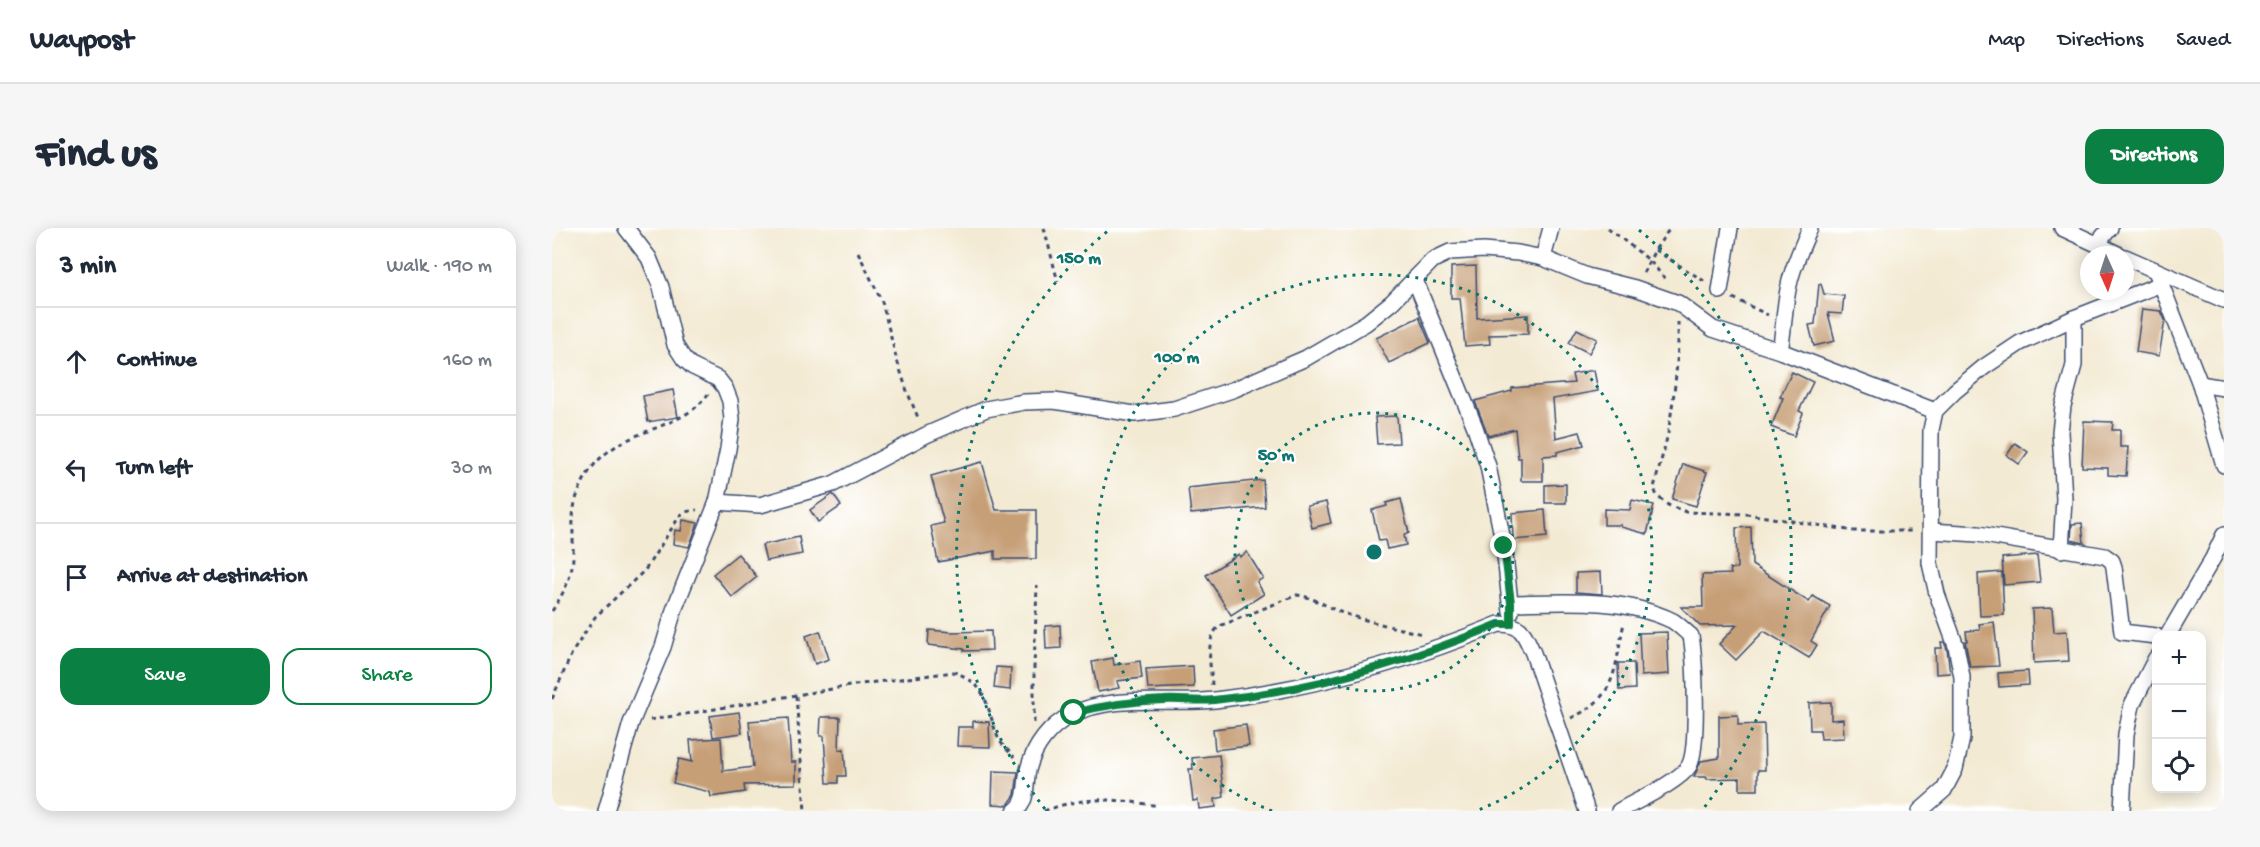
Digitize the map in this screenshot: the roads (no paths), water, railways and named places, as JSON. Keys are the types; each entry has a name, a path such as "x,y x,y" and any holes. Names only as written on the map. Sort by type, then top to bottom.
{"street":[{"path":"606,811 631,723 663,647 674,610 715,506 732,419 725,388 718,380 693,367 684,359 675,345 661,287 649,258 626,228"},
{"path":"1543,258 1551,228"},
{"path":"1720,291 1730,228"},
{"path":"1780,351 1788,287 1810,228"},
{"path":"2062,228 2101,246"},
{"path":"2097,244 2110,228"},
{"path":"715,506 760,505 833,484 926,435 986,409 1024,402 1054,401 1134,414 1174,409 1235,389 1306,358 1366,323 1392,302 1433,260 1450,252 1484,250 1518,252 1543,258 1587,276 1635,288 1678,303 1713,329 1780,351 1935,411"},
{"path":"2134,263 2158,278 2224,300"},
{"path":"1920,811 1944,790 1955,769 1962,738 1962,676 1956,646 1937,594 1930,563 1931,430 1935,411 1984,367 2020,343 2158,278"},
{"path":"2158,278 2200,384 2224,465"},
{"path":"1415,280 1475,427 1488,466 1497,502 1511,603 1511,624"},
{"path":"2061,550 2064,499 2060,432 2063,406 2074,365 2074,318"},
{"path":"2200,384 2224,388"},
{"path":"1931,531 1978,534 2105,556 2112,561 2122,632 2152,635"},
{"path":"2171,631 2224,535"},
{"path":"1511,603 1575,602 1628,607 1674,622 1691,636 1694,655 1694,747 1689,766 1672,781 1619,811"},
{"path":"1015,811 1020,807 1035,752 1053,725 1074,713 1110,704 1164,700 1212,700 1316,684 1405,660 1499,624 1511,624 1522,629 1533,653 1587,811"},
{"path":"2122,811 2126,734 2132,705 2152,667"}]}
